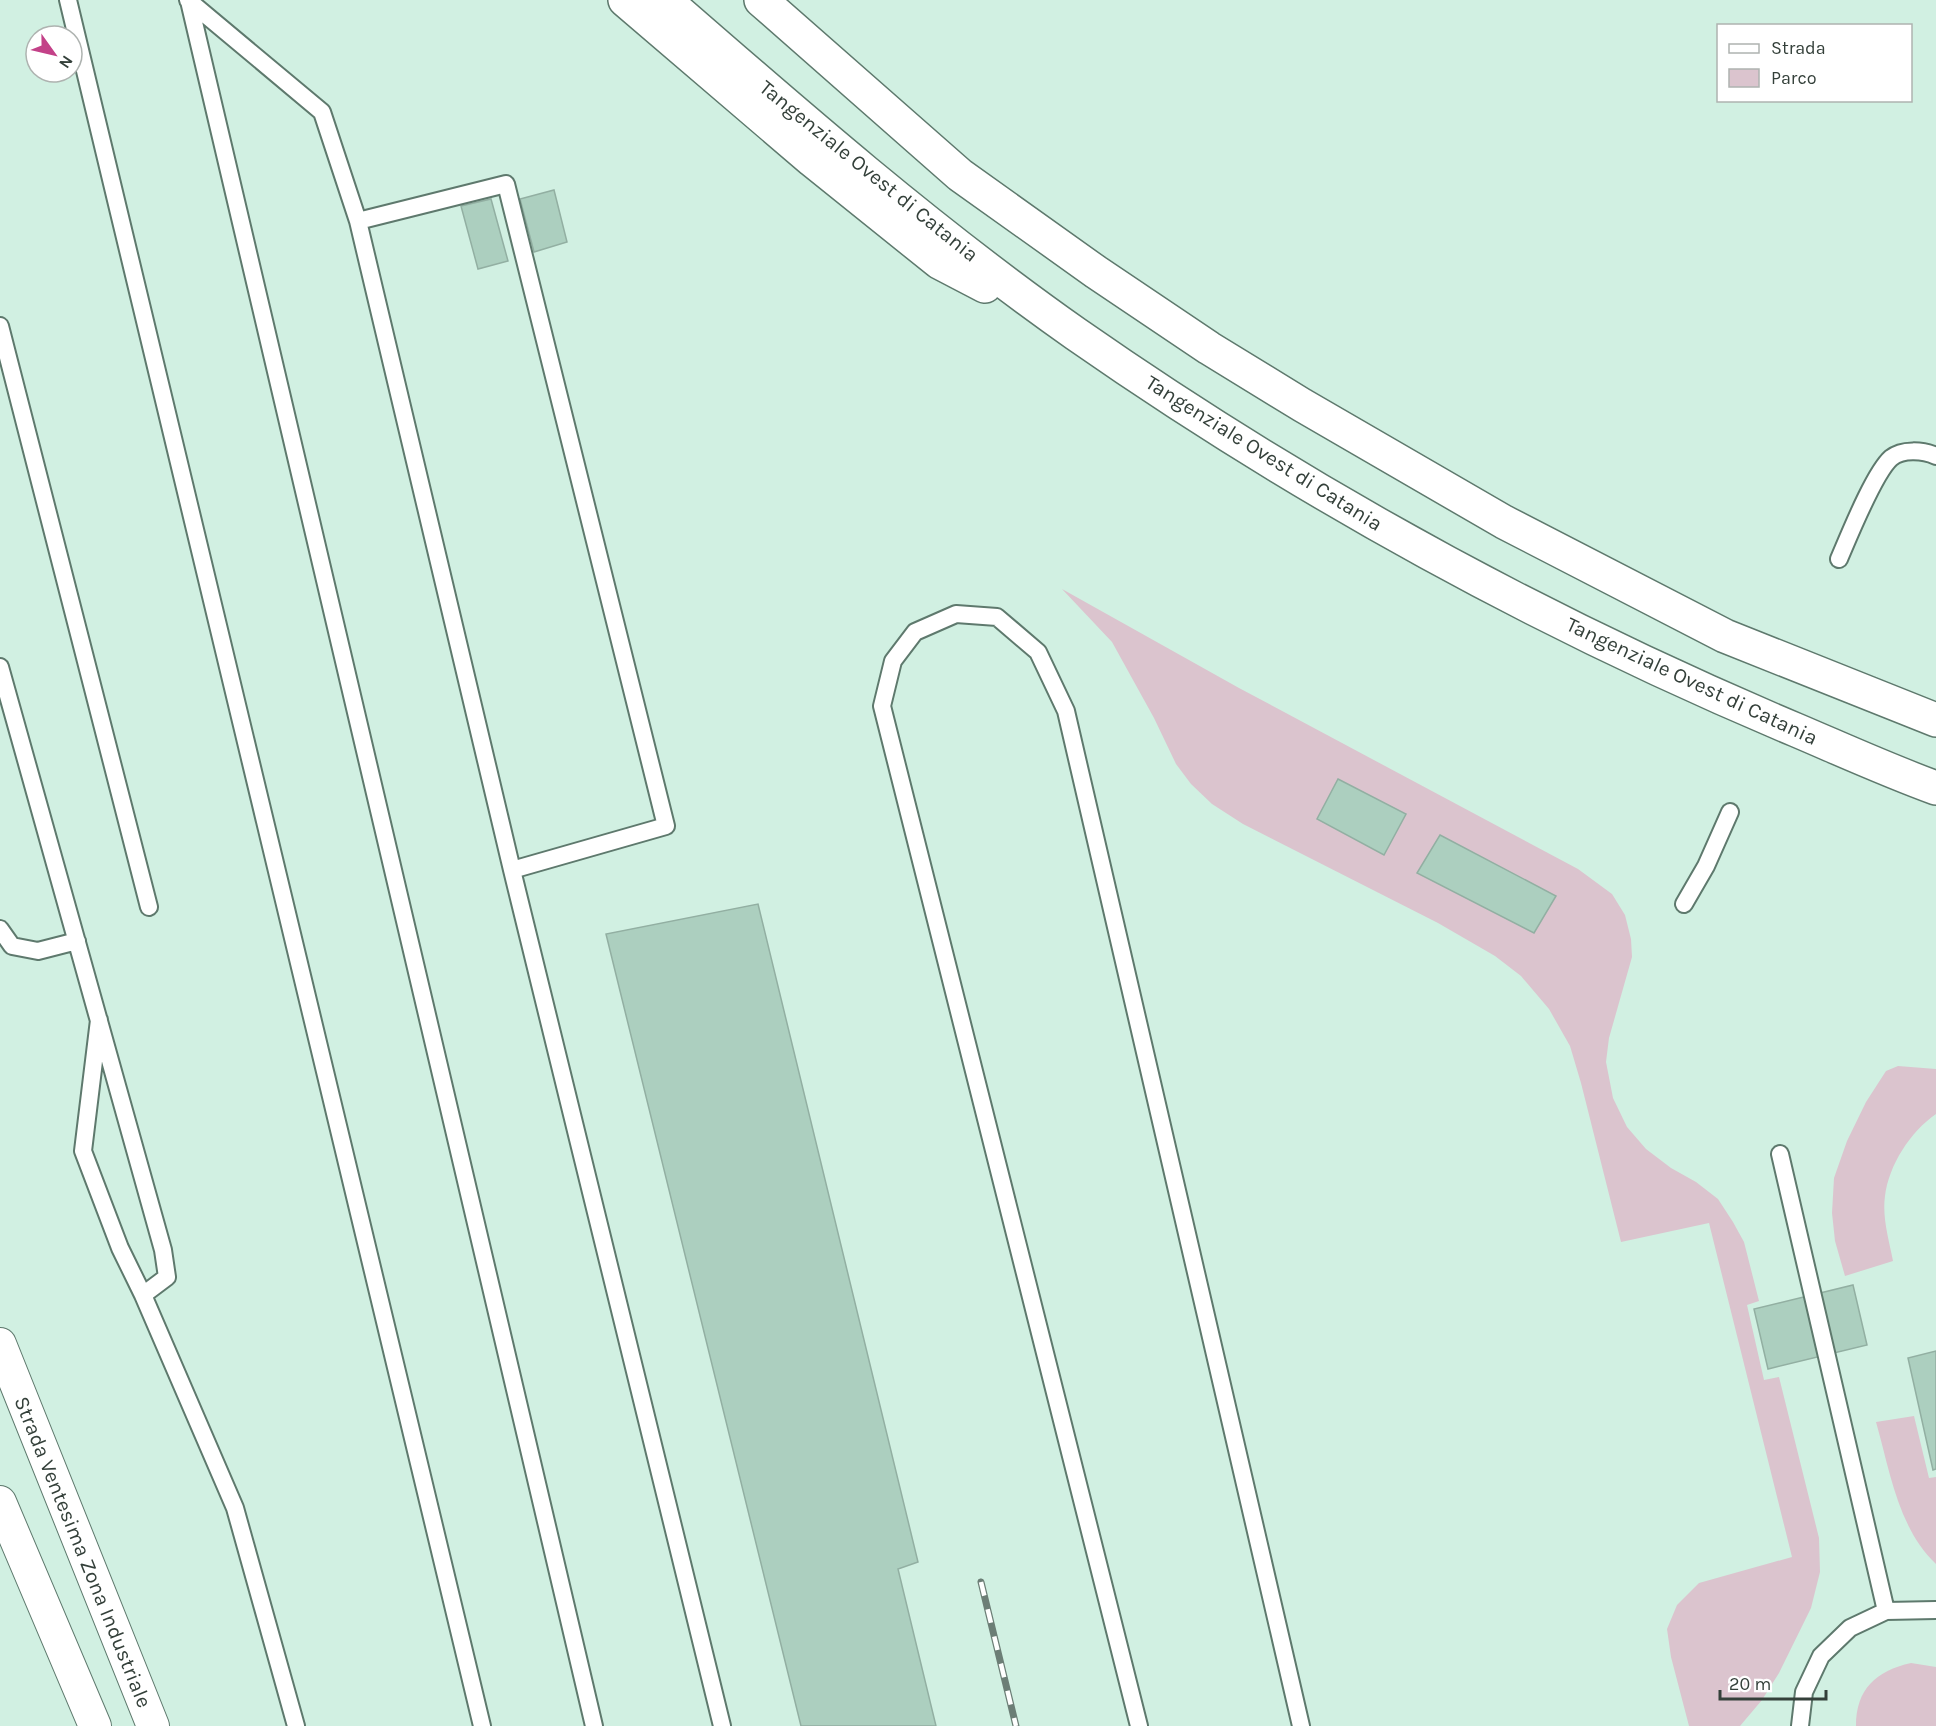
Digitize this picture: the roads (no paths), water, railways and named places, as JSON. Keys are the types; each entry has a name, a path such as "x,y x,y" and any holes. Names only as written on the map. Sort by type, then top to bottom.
{"highway":[{"path":"625,0 812,160 939,262 1074,332"},
{"name":"Tangenziale Ovest di Catania","path":"665,0 804,122 926,222 1074,332 1278,466 1472,577 1698,689 1936,788"},
{"path":"761,0 960,175 1096,272 1209,348 1504,522 1725,636 1936,720"}],"street":[{"name":"Strada Ventesima Zona Industriale","path":"0,1344 153,1726"},
{"path":"0,1502 95,1726"}],"lane":[{"path":"68,0 482,1726"},
{"path":"189,0 322,112 358,221 512,870 722,1726"},
{"path":"189,0 594,1726"},
{"path":"358,221 506,184 666,826 512,870"},
{"path":"0,326 149,907"},
{"path":"1839,559 1876,478 1891,458 1912,451 1936,456"},
{"path":"1139,1726 882,706 893,660 915,632 957,614 998,617 1038,652 1066,711 1301,1726"},
{"path":"0,667 163,1250 166,1277 143,1295"},
{"path":"1684,904 1706,866 1730,812"},
{"path":"0,929 12,946 38,951 77,941"},
{"path":"99,1020 83,1151 120,1248 143,1295 235,1508 297,1726"},
{"path":"1780,1154 1886,1611"},
{"path":"1800,1726 1803,1692 1821,1656 1850,1628 1886,1611 1936,1610"}],"railway":[{"path":"981,1582 1016,1726"}]}
